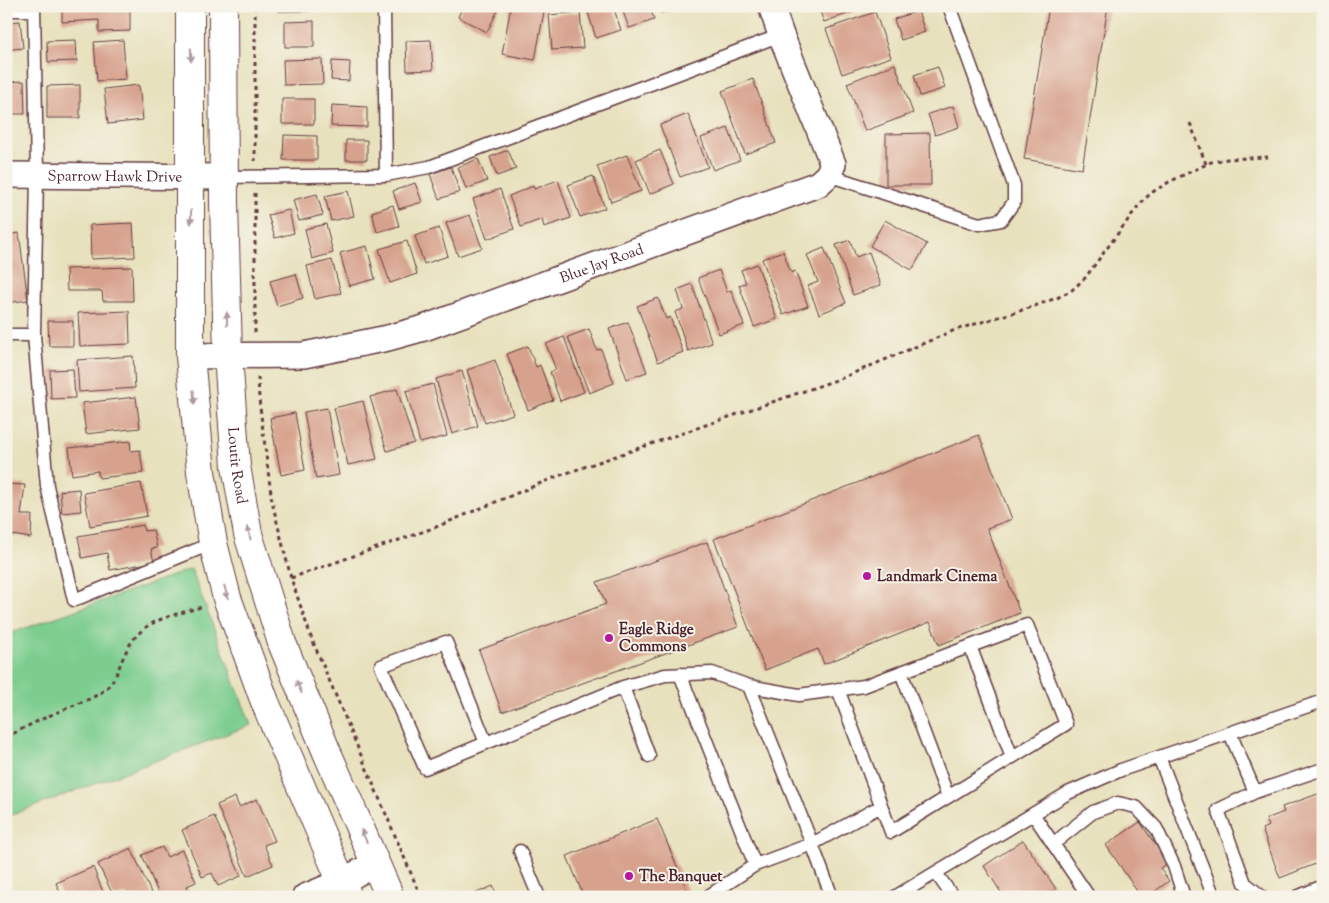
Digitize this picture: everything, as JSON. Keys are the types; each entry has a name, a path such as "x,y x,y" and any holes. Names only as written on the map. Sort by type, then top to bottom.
{"street":[{"path":"190,6 190,356 200,472 227,598 265,702 344,889"},
{"name":"Loutit Road","path":"223,6 228,356 236,466 248,534 282,643 390,897"},
{"path":"772,6 780,35 833,164 828,174"},
{"name":"Blue Jay Road","path":"190,356 304,355 388,338 424,328 818,184 828,174"},
{"name":"Sparrow Hawk Drive","path":"6,175 224,177"},
{"path":"305,897 344,889 376,863"}],"lane":[{"path":"384,6 386,175"},
{"path":"828,174 979,224 1001,220 1014,202 1014,185 949,6"},
{"path":"6,10 34,8 37,175 34,335 46,486 74,600 214,543"},
{"path":"224,177 386,175 429,167 780,35"},
{"path":"6,335 34,335"},
{"path":"486,743 446,642 381,666 425,768 623,687 665,675 712,673 749,686 799,694 838,689 864,686 1027,625 1066,724 891,832 838,689"},
{"path":"970,646 1012,758"},
{"path":"901,672 948,797"},
{"path":"680,674 755,865"},
{"path":"749,686 832,897"},
{"path":"623,687 649,756"},
{"path":"895,897 1068,794 1121,770 1323,701"},
{"path":"1230,733 1255,792"},
{"path":"1158,757 1214,897"},
{"path":"1262,897 1245,883 1218,810 1255,792 1323,769"},
{"path":"1053,844 1093,812 1118,803 1136,807 1156,828 1174,866 1184,897"},
{"path":"706,897 755,865 812,844 881,806"},
{"path":"1033,814 1089,897"},
{"path":"520,851 539,897"},
{"path":"936,872 953,897"},
{"path":"1298,897 1323,886"}],"path":[{"path":"1190,123 1206,164"},
{"path":"291,578 410,538 558,476 842,378 955,330 1029,308 1060,296 1072,290 1085,278 1139,205 1151,193 1206,164 1227,159 1268,157"},
{"path":"259,386 258,399 272,502 291,578 311,637 422,897"},
{"path":"6,737 64,709 89,700 104,691 117,675 134,636 146,626 155,622 201,607"}],"green space":[{"path":"191,569 251,725 6,817 6,635"}],"building":[{"path":"62,6 130,6 130,31 99,32 99,20 62,22"},
{"path":"277,6 311,6 311,11 277,11"},
{"path":"463,6 500,6 487,32 458,17"},
{"path":"511,6 545,6 535,60 502,54"},
{"path":"586,6 613,6 621,30 596,38"},
{"path":"621,6 650,6 654,20 629,28"},
{"path":"659,6 682,6 682,7 661,13"},
{"path":"818,6 867,6 867,7 824,22"},
{"path":"1049,6 1108,6 1082,169 1024,159"},
{"path":"918,11 925,32 901,40 894,19"},
{"path":"580,12 583,48 552,50 549,15"},
{"path":"875,12 891,57 842,74 826,29"},
{"path":"20,21 23,48 6,50 6,22"},
{"path":"314,21 314,47 285,47 285,22"},
{"path":"76,40 77,61 48,62 47,41"},
{"path":"123,40 126,79 97,81 94,42"},
{"path":"431,40 433,70 407,71 406,41"},
{"path":"322,59 323,84 284,85 283,60"},
{"path":"332,61 350,62 349,81 331,80"},
{"path":"895,64 913,113 865,131 847,83"},
{"path":"938,67 945,88 920,96 914,75"},
{"path":"753,79 776,143 745,154 722,91"},
{"path":"24,81 25,114 6,114 6,82"},
{"path":"80,85 80,118 47,118 47,86"},
{"path":"139,85 143,120 108,124 104,89"},
{"path":"282,99 314,99 314,124 282,124"},
{"path":"332,105 367,107 367,127 331,126"},
{"path":"953,106 959,127 935,135 928,114"},
{"path":"688,114 708,167 680,177 660,125"},
{"path":"728,128 740,160 713,170 701,138"},
{"path":"930,133 931,185 886,185 886,134"},
{"path":"284,135 317,136 317,160 283,160"},
{"path":"346,140 367,140 367,160 346,160"},
{"path":"508,150 516,169 497,176 490,157"},
{"path":"660,150 674,184 650,194 636,160"},
{"path":"627,155 641,191 611,202 597,166"},
{"path":"478,159 487,181 466,189 458,167"},
{"path":"451,167 460,192 439,199 430,174"},
{"path":"593,176 605,208 580,217 568,185"},
{"path":"558,180 571,218 544,227 542,219 521,227 509,196 533,186 534,189"},
{"path":"415,183 422,202 399,209 393,191"},
{"path":"500,189 514,229 487,239 473,199"},
{"path":"348,191 354,216 331,221 325,196"},
{"path":"317,194 323,215 299,221 293,200"},
{"path":"393,205 399,226 377,232 372,212"},
{"path":"289,210 294,233 275,238 268,215"},
{"path":"470,215 482,248 458,256 446,223"},
{"path":"885,220 927,244 912,270 870,246"},
{"path":"133,223 135,257 91,259 90,225"},
{"path":"326,224 333,253 312,259 305,229"},
{"path":"439,228 448,256 424,264 415,236"},
{"path":"19,233 28,300 6,303 6,235"},
{"path":"850,240 856,257 869,252 881,285 853,295 836,245"},
{"path":"407,241 417,274 390,283 379,249"},
{"path":"367,246 375,279 349,286 340,253"},
{"path":"824,248 846,303 819,314 808,286 818,282 807,255"},
{"path":"783,251 791,273 795,271 808,306 783,315 762,259"},
{"path":"332,260 341,293 315,299 307,266"},
{"path":"757,264 777,319 754,327 739,285 746,283 741,270"},
{"path":"132,267 133,301 103,301 102,291 67,291 66,269"},
{"path":"719,270 727,292 731,290 744,325 719,334 698,278"},
{"path":"296,274 303,298 277,306 270,281"},
{"path":"692,284 712,343 688,351 675,312 683,309 677,290"},
{"path":"658,298 666,319 670,317 683,352 658,362 637,306"},
{"path":"129,311 130,344 80,346 78,313"},
{"path":"48,321 73,321 73,346 49,346"},
{"path":"628,322 647,372 627,379 609,329"},
{"path":"589,329 597,350 601,349 614,383 589,393 568,337"},
{"path":"564,337 584,392 560,401 550,372 556,370 546,344"},
{"path":"528,346 536,367 540,365 553,400 528,410 507,354"},
{"path":"133,356 135,388 79,392 77,360"},
{"path":"495,360 513,414 485,423 467,370"},
{"path":"73,369 75,398 51,399 50,370"},
{"path":"462,371 478,426 452,434 436,379"},
{"path":"433,384 447,436 420,443 406,391"},
{"path":"397,389 414,443 387,451 370,397"},
{"path":"136,397 140,428 86,434 82,403"},
{"path":"363,401 377,459 348,465 334,408"},
{"path":"327,408 339,475 316,479 304,412"},
{"path":"295,413 305,470 281,475 270,418"},
{"name":"Landmark Cinema","path":"979,435 1012,519 987,528 1020,613 939,645 930,622 824,664 818,649 765,670 714,539"},
{"path":"130,441 131,451 140,450 143,473 99,478 98,471 72,475 69,448"},
{"path":"141,483 147,516 90,526 84,493"},
{"path":"6,484 25,485 21,515 32,515 31,538 6,534"},
{"path":"79,489 81,511 62,513 60,491"},
{"path":"143,525 144,531 153,530 157,548 151,549 154,562 110,570 107,553 82,558 78,536"},
{"name":"Eagle Ridge Commons","path":"707,542 738,627 502,712 479,650 606,604 597,582"},
{"path":"1323,792 1323,861 1280,878 1262,829 1269,826 1266,819 1284,812 1282,807"},
{"path":"235,797 239,807 257,799 275,841 264,845 273,865 247,876 217,805"},
{"path":"214,816 241,876 218,886 212,873 202,877 182,830"},
{"name":"The Banquet","path":"657,819 690,897 584,897 567,856"},
{"path":"1140,822 1168,863 1160,868 1169,881 1147,897 1141,897 1106,845"},
{"path":"1023,840 1056,889 1051,892 1054,897 1004,897 984,866"},
{"path":"162,847 167,857 182,850 196,882 187,886 191,897 160,897 142,855"},
{"path":"131,848 153,897 126,897 126,895 114,897 98,864"},
{"path":"93,867 105,897 62,897 56,883"},
{"path":"493,886 497,897 467,897"}],"place":[{"name":"Landmark Cinema","path":"867,576"},
{"name":"Eagle Ridge Commons","path":"609,638"},
{"name":"The Banquet","path":"629,876"}]}
